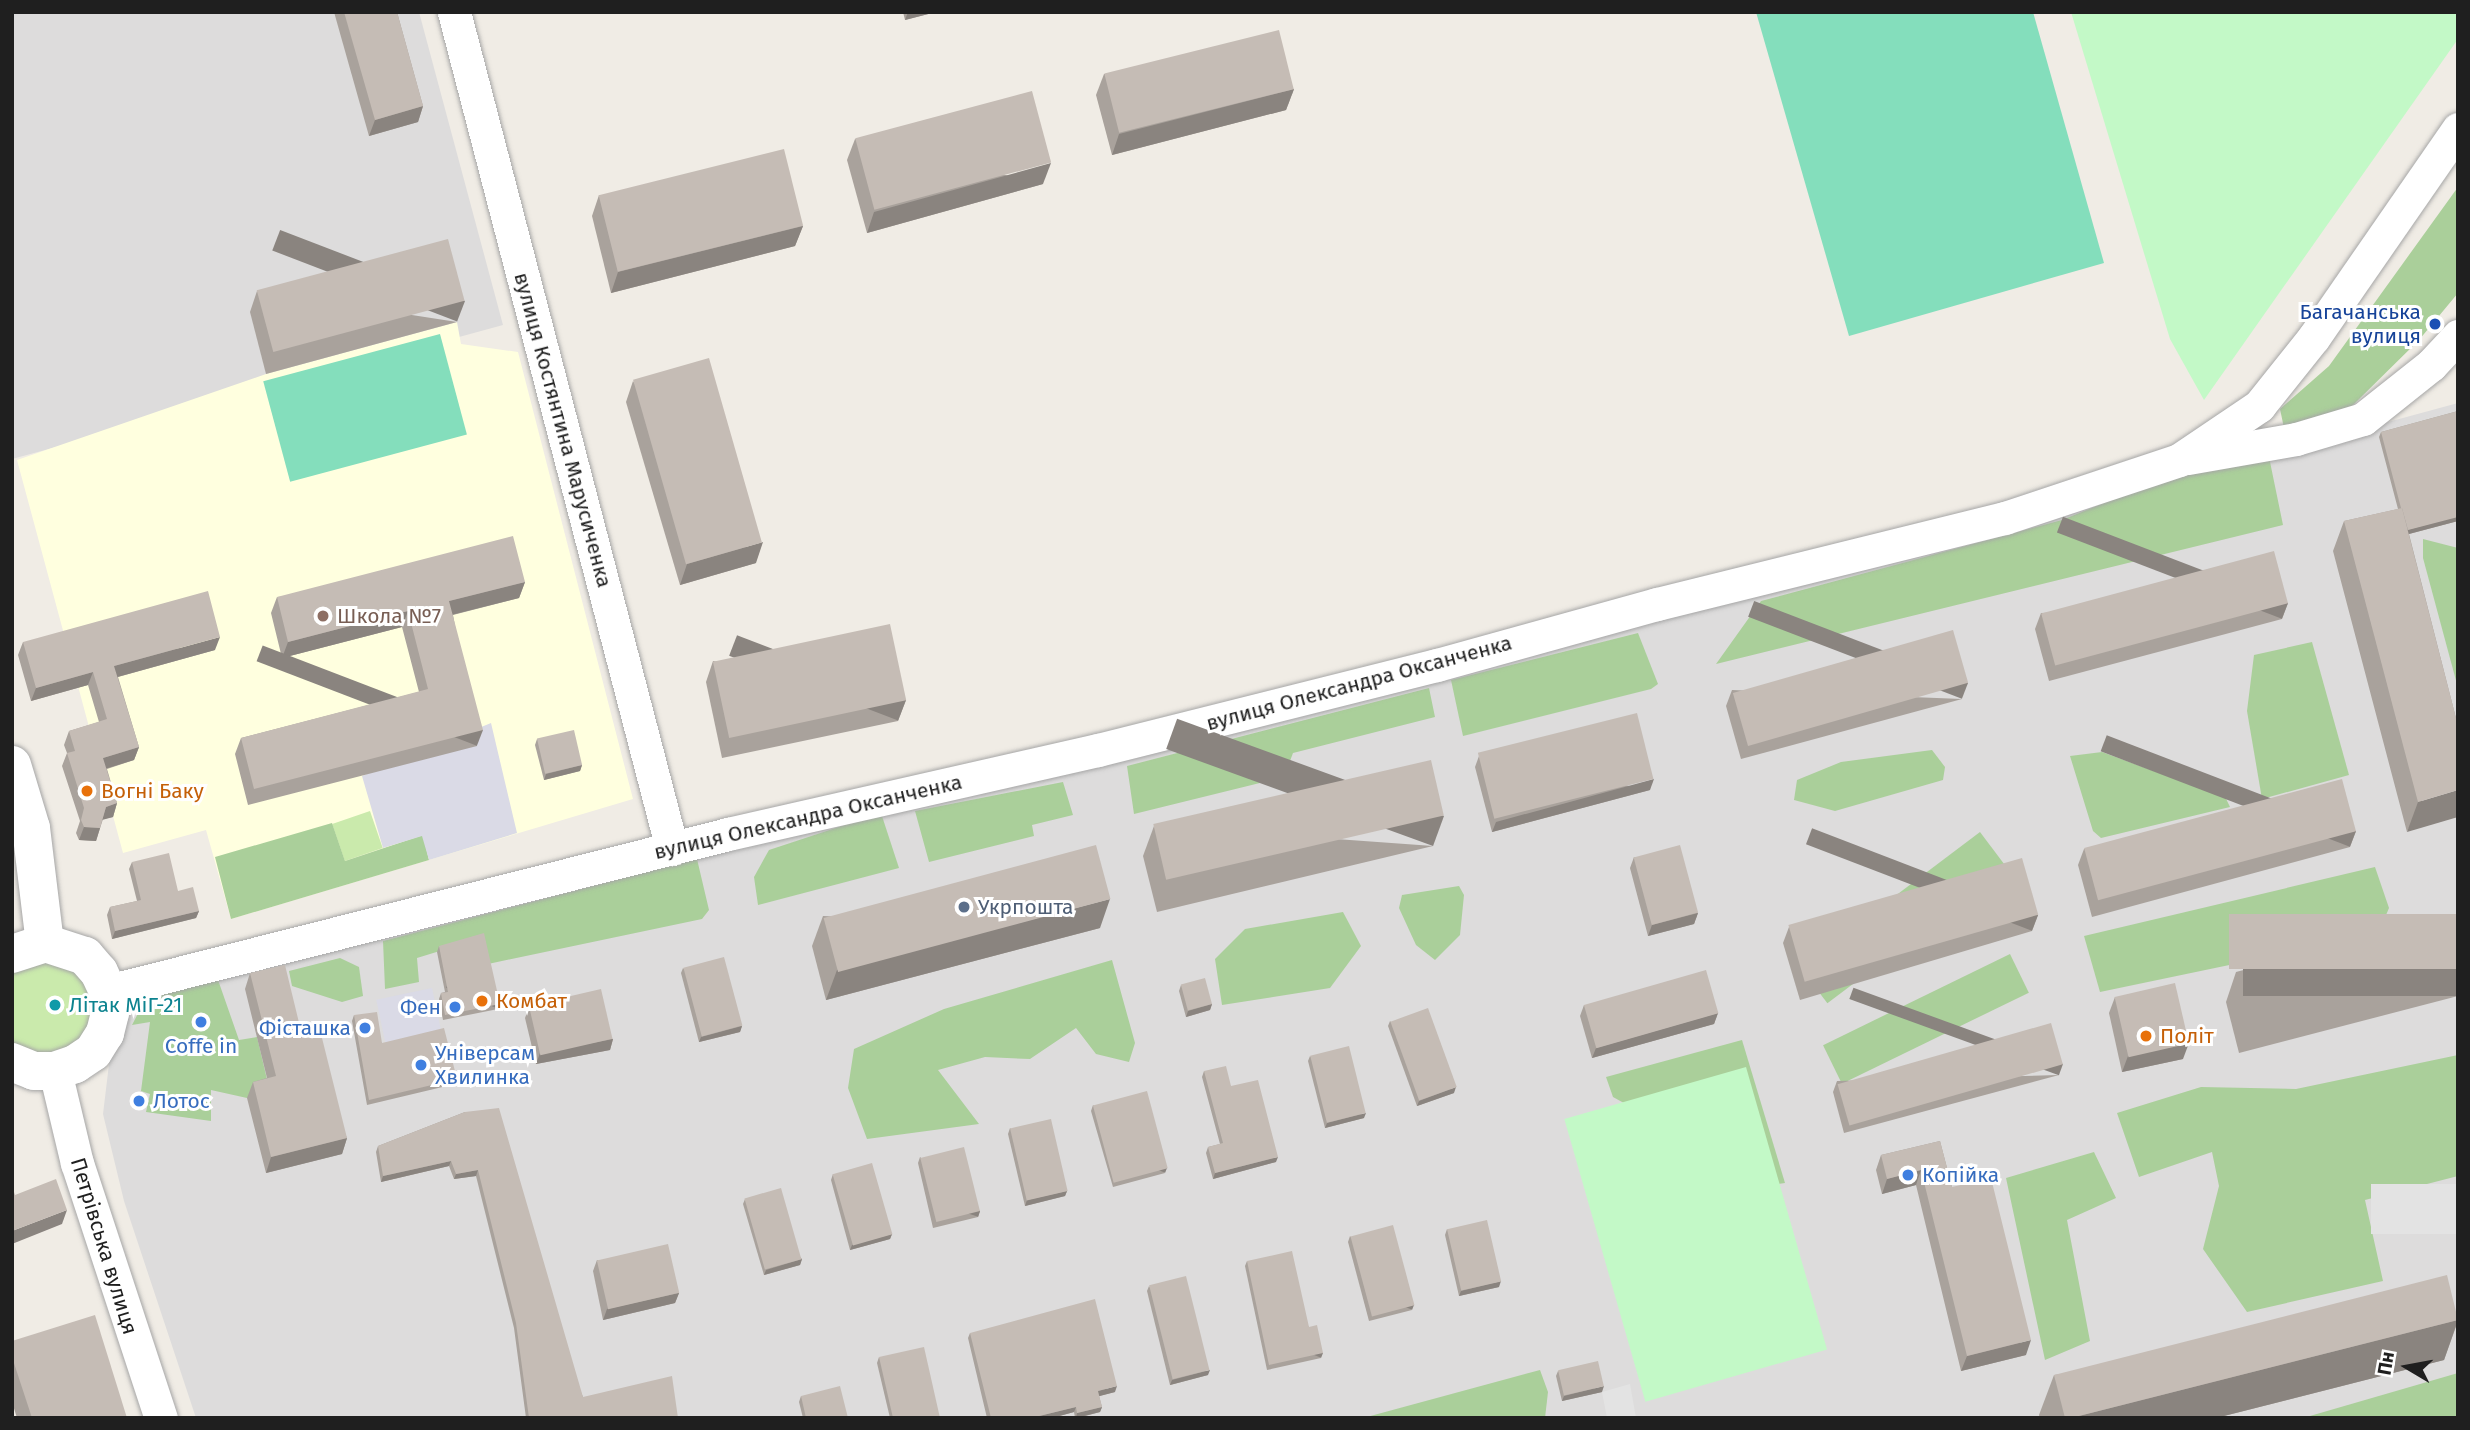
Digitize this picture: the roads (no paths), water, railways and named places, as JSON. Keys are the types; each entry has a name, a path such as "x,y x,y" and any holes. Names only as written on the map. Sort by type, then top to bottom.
{"street":[{"name":"вулиця Костянтина Марусиченка","path":"454,12 672,849"},
{"name":"вулиця Олександра Оксанченка","path":"108,991 672,849 1098,750 2005,518 2179,460 2259,406 2314,337 2453,148"},
{"path":"2179,460 2296,439 2363,419 2431,365 2458,335"},
{"path":"12,765 31,828 29,948 85,956 99,972 108,991 110,1013 105,1033 93,1052 55,1071 34,1071 12,1062"},
{"name":"Петрівська вулиця","path":"55,1071 77,1163 161,1418"}],"place":[{"name":"Багачанська вулиця","path":"2435,324"},
{"name":"Школа №7","path":"323,616"},
{"name":"Вогні Баку","path":"87,791"},
{"name":"Укрпошта","path":"964,907"},
{"name":"Комбат","path":"482,1001"},
{"name":"Літак МіГ-21","path":"55,1005"},
{"name":"Фен","path":"455,1007"},
{"name":"Coffe in","path":"201,1022"},
{"name":"Фісташка","path":"365,1028"},
{"name":"Політ","path":"2146,1036"},
{"name":"Універсам Хвилинка","path":"421,1065"},
{"name":"Лотос","path":"139,1101"},
{"name":"Копійка","path":"1908,1175"}]}
